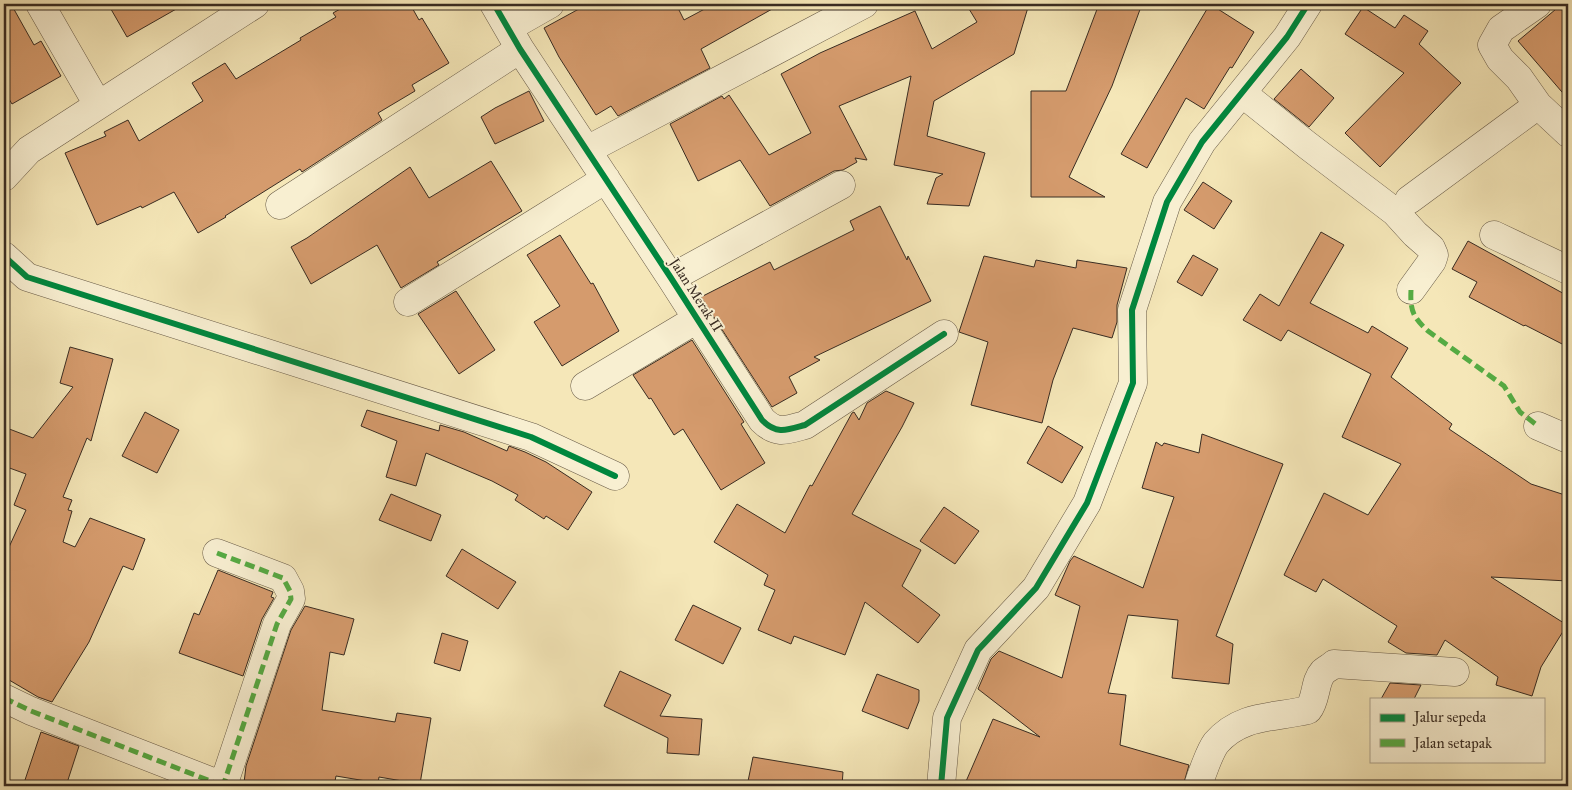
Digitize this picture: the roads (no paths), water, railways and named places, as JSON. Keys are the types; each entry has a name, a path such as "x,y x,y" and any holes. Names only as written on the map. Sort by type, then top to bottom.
{"street":[{"path":"40,4 98,105"},
{"path":"4,177 29,150 255,4"},
{"name":"Jalan Merak II","path":"494,4 514,38 762,420 770,428 788,430 805,425 944,334"},
{"path":"280,205 514,38 550,4"},
{"path":"587,150 864,4"},
{"path":"941,786 947,718 978,650 1036,588 1087,503 1133,383 1132,310 1167,202 1202,142 1287,37 1308,4"},
{"path":"1537,4 1501,29 1492,46 1500,59 1519,78 1538,105 1568,133"},
{"path":"1242,93 1307,146 1395,212 1431,248 1434,255 1432,260 1411,290"},
{"path":"1409,200 1538,105"},
{"path":"408,302 606,179"},
{"path":"671,278 841,184"},
{"path":"1494,235 1568,270"},
{"path":"4,256 27,277 531,436 615,476"},
{"path":"585,386 697,319"},
{"path":"1538,426 1568,439"},
{"path":"4,698 31,711 223,786 276,624 288,606 290,591 283,578 217,553"},
{"path":"1198,786 1215,744 1238,725 1253,718 1308,710 1314,704 1317,686 1323,672 1334,664 1455,672"}]}
